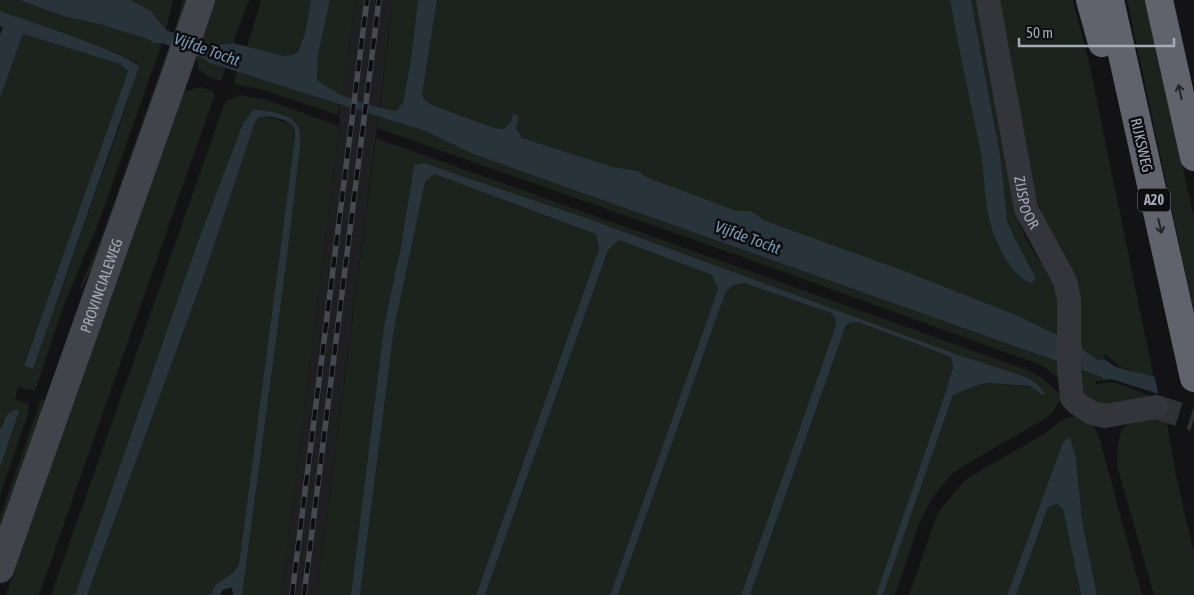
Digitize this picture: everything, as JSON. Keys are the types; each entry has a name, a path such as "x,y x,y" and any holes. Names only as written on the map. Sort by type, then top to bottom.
{"highway":[{"name":"A20","path":"1090,0 1101,42 1126,76"},
{"name":"RIJKSWEG","path":"1110,0 1194,378"},
{"path":"1160,0 1194,157"}],"main road":[{"name":"PROVINCIALEWEG","path":"0,569 201,0"}],"street":[{"name":"ZIJSPOOR","path":"988,0 1026,209 1065,281 1069,298 1069,368 1072,398 1092,413 1105,416 1156,407"}],"shaded area":[{"path":"0,0 19,0 66,17 99,24 154,43 162,43 100,219 63,307 35,391 18,387 15,399 29,404 28,414 0,495 0,468 15,424 3,420 0,429 0,98 23,34 120,64 128,71 24,366 33,368 127,103 137,63 117,53 0,11"},
{"path":"131,0 173,0 166,30 151,11"},
{"path":"183,0 188,0 100,253 82,288 80,287 102,236 173,35"},
{"path":"214,0 249,0 233,43 208,46 200,43"},
{"path":"261,0 311,0 305,33 298,52 293,55 284,56 247,47"},
{"path":"330,0 355,0 343,89 340,94 328,89 317,80 318,55"},
{"path":"355,0 393,0 317,595 281,595 339,126 340,94 343,88"},
{"path":"393,0 418,0 411,60 403,103 397,111 380,108"},
{"path":"437,0 950,0 981,154 991,226 1006,260 1019,275 1032,283 1036,278 1016,241 1006,215 1000,154 971,0 979,0 1009,148 1017,217 1027,241 1059,291 1059,336 949,289 763,220 752,212 745,210 737,211 646,177 638,171 613,167 522,138 516,128 513,113 511,122 504,129 494,128 432,105 422,95"},
{"path":"998,0 1073,0 1089,62 1154,379 1119,366 1105,354 1103,356 1104,359 1098,360 1084,350 1079,342 1075,281 1071,267 1040,210 1034,191"},
{"path":"1127,0 1147,0 1194,219 1194,313"},
{"path":"196,55 226,67 221,81 207,76 198,69"},
{"path":"237,70 339,103 338,115 260,89 235,84"},
{"path":"200,87 215,94 39,595 6,595 180,98 186,91"},
{"path":"240,95 267,100 339,126 281,595 242,595 286,265 300,133 298,124 253,110 243,123 197,244 75,595 51,595 225,102"},
{"path":"263,116 289,123 294,127 295,137 239,564 234,572 216,584 210,595 87,595 203,278 255,122 259,117"},
{"path":"378,116 425,131 473,154 1059,361 1059,378 1041,365 377,128"},
{"path":"376,138 1027,370 1041,377 1062,396 1053,412 1043,420 951,475 932,498 919,524 895,595 883,595 953,395 988,383 1030,387 1023,376 956,354 592,220 424,163 414,165 401,246 384,326 351,595 317,595"},
{"path":"434,174 596,234 599,249 476,595 360,595 394,329 425,181"},
{"path":"619,240 712,275 718,289 610,595 485,595 608,250"},
{"path":"744,283 831,313 835,317 836,325 741,595 618,595 726,291 734,285"},
{"path":"858,322 951,357 953,367 876,595 750,595 846,325"},
{"path":"1079,368 1102,377 1104,380 1096,381 1096,384 1113,382 1154,397 1100,407 1083,394"},
{"path":"41,399 44,400 34,441 0,539 0,517"},
{"path":"1079,416 1093,425 1098,433 1142,595 1097,595 1082,520 1076,458 1070,438 1063,442 1007,595 909,595 938,512 966,479 1046,433 1059,422 1070,417"},
{"path":"1166,417 1176,475 1194,554 1194,595 1154,595 1117,465 1118,443 1122,429 1131,422"},
{"path":"1057,504 1063,509 1081,595 1016,595 1048,507"}],"water":[{"name":"Vijfde Tocht","path":"19,0 131,0 151,11 166,30 208,46 233,43 284,56 293,55 298,52 305,33 311,0 330,0 318,55 317,80 325,86 355,100 396,111 403,103 411,60 418,0 437,0 422,95 432,105 494,128 504,129 511,122 513,113 519,117 516,128 522,138 613,167 638,171 646,177 737,211 745,210 752,212 763,220 907,272 1016,315 1059,336 1079,342 1084,350 1098,360 1104,359 1116,367 1194,387 1194,405 1111,379 1104,380 1102,377 473,154 425,131 210,63 205,59 162,43 154,43 99,24 66,17"},
{"path":"950,0 971,0 1000,154 1007,220 1036,278 1032,283 1019,275 1006,260 991,226 981,154"},
{"path":"0,11 75,37 132,61 139,67 33,369 24,366 128,71 120,64 23,34 0,98 0,35 3,27 0,26"},
{"path":"253,110 271,112 290,118 298,126 300,146 242,595 233,595 232,588 228,588 222,591 220,595 210,595 216,584 234,572 239,564 295,137 294,129 288,122 268,117 259,117 255,122 203,278 87,595 75,595 197,244 243,123"},
{"path":"424,163 592,220 956,354 1023,376 1035,382 1045,393 1043,395 1030,386 988,383 953,395 883,595 876,595 953,367 951,357 858,322 849,323 846,325 750,595 741,595 836,325 835,317 831,313 744,283 734,285 726,291 618,595 610,595 718,289 712,275 619,240 608,250 485,595 476,595 599,249 596,234 434,174 425,182 394,329 360,595 351,595 384,326 401,246 414,165"},
{"path":"15,410 19,411 0,468 0,429 8,413"},
{"path":"1070,437 1076,458 1082,520 1097,595 1081,595 1063,509 1057,504 1048,507 1016,595 1007,595 1063,442"}],"pier":[{"path":"1154,374 1194,384 1194,408 1159,397"}],"tunnel":[{"path":"1156,407 1194,419"}],"railway":[{"path":"292,595 367,0"},
{"path":"304,595 379,0"}]}
